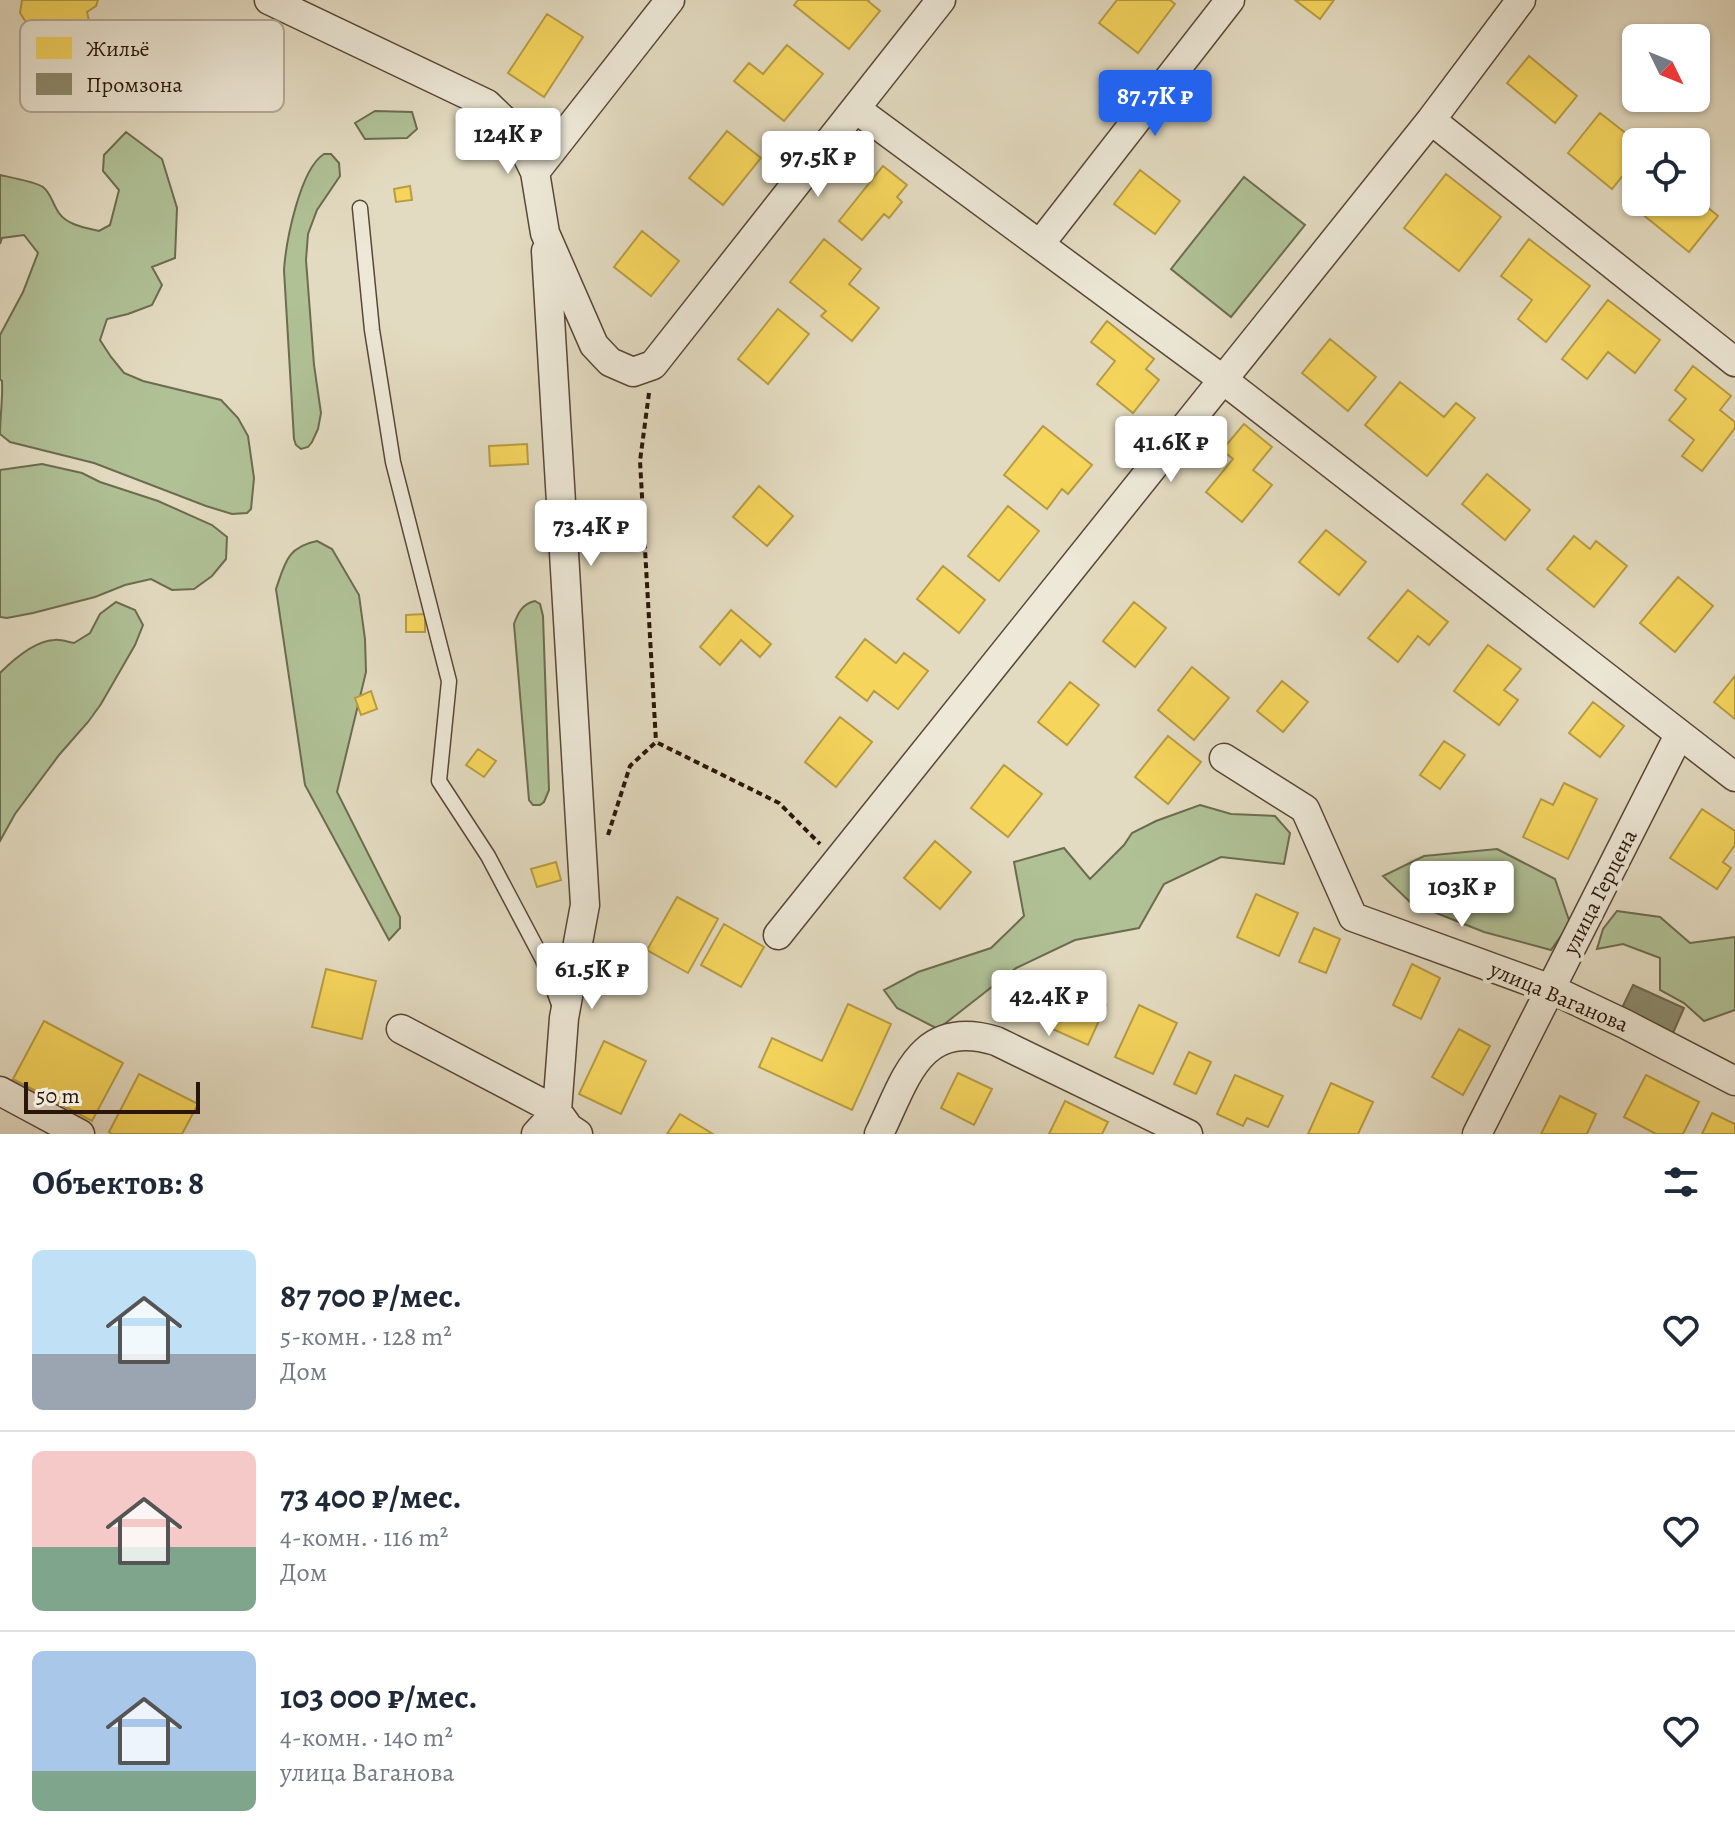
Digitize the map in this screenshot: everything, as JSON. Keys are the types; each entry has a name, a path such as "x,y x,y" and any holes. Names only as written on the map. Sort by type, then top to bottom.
{"street":[{"path":"269,0 487,104 515,131 535,172 545,233 585,905 564,1018 557,1111 536,1134"},
{"path":"535,172 670,0"},
{"path":"545,233 594,345 610,362 633,372 653,365 941,0"},
{"path":"1040,244 1230,0"},
{"path":"778,935 1431,120 1521,0"},
{"path":"856,109 1222,379 1735,777"},
{"path":"1431,120 1735,362"},
{"name":"улица Герцена","path":"1477,1134 1679,735"},
{"name":"улица Ваганова","path":"1224,758 1305,809 1353,917 1551,989 1735,1081"},
{"path":"401,1029 557,1111 569,1128 578,1134"},
{"path":"879,1134 915,1060 935,1043 952,1037 977,1036 996,1041 1188,1134"},
{"path":"0,1091 80,1134"}],"lane":[{"path":"360,208 372,330 393,462 449,681 439,781 488,856 543,960 564,1018"}],"path":[{"path":"653,365 640,461 656,742"},
{"path":"608,836 630,766 656,742"},
{"path":"656,742 779,803 837,861"}],"green space":[{"path":"375,111 412,112 417,129 407,138 365,139 355,123"},
{"path":"126,132 162,159 177,208 175,258 152,267 162,285 152,305 107,319 100,340 124,373 143,381 221,400 238,418 248,436 254,478 251,509 247,513 232,514 206,506 94,463 10,442 0,434 0,335 23,292 38,253 24,235 2,238 0,244 0,175 43,187 62,217 99,231 110,225 119,190 103,171 104,155"},
{"path":"324,154 331,154 339,163 340,176 317,210 308,234 306,260 321,413 312,442 301,449 294,439 284,270 291,225 301,190 315,162"},
{"path":"1244,177 1305,225 1231,317 1171,269"},
{"path":"42,464 82,473 212,525 227,537 226,559 212,576 194,589 172,590 151,579 33,613 0,617 0,470"},
{"path":"317,541 332,549 359,595 366,672 337,792 400,917 400,928 389,940 305,785 276,589 293,552"},
{"path":"535,601 540,604 543,616 549,790 540,805 533,805 529,800 514,624 521,610"},
{"path":"116,602 135,610 143,625 135,645 101,704 15,814 0,841 0,673 39,644 56,640 74,643 90,633 100,614"},
{"path":"1200,805 1231,814 1275,816 1290,833 1284,864 1221,857 1164,884 1139,928 1075,940 1016,968 938,1029 897,1008 884,990 918,972 991,948 1024,916 1014,862 1064,848 1090,879 1132,833"},
{"path":"1497,849 1555,879 1570,923 1551,950 1484,932 1411,903 1383,876 1424,856"},
{"path":"1617,911 1660,917 1690,943 1735,937 1735,1010 1704,1021 1684,1003 1660,990 1660,958 1623,944 1597,949 1603,929"}],"building: Жильё":[{"path":"22,0 98,0 96,6 87,12 89,20 25,20 20,13"},
{"path":"798,0 869,0 880,11 849,49 794,5"},
{"path":"1117,0 1170,0 1175,4 1138,53 1099,23"},
{"path":"1295,0 1334,0 1320,19"},
{"path":"547,14 583,37 544,97 508,73"},
{"path":"787,45 823,74 784,121 734,81 749,63 763,74"},
{"path":"1529,56 1577,96 1555,123 1507,83"},
{"path":"1600,113 1622,130 1622,176 1612,189 1568,153"},
{"path":"727,131 761,158 723,205 689,178"},
{"path":"883,166 907,185 897,197 902,202 889,218 884,214 862,240 839,221"},
{"path":"1140,170 1180,201 1155,234 1114,204"},
{"path":"1446,174 1501,217 1459,271 1404,228"},
{"path":"410,186 412,200 396,202 394,189"},
{"path":"1710,209 1718,216 1689,252 1645,216 1710,216"},
{"path":"642,231 679,261 651,296 614,267"},
{"path":"824,239 861,269 849,284 879,308 852,341 821,316 826,311 790,282"},
{"path":"1529,239 1590,286 1546,342 1518,319 1532,300 1501,276"},
{"path":"1608,300 1660,340 1635,373 1608,352 1587,379 1562,359"},
{"path":"778,309 809,334 768,384 738,359"},
{"path":"1107,321 1154,359 1146,369 1159,380 1133,413 1097,384 1115,361 1091,342"},
{"path":"1330,339 1376,377 1348,411 1302,373"},
{"path":"1693,366 1731,396 1720,410 1735,422 1735,428 1702,471 1682,456 1694,440 1669,420 1686,399 1675,390"},
{"path":"1400,382 1444,417 1456,403 1475,418 1427,476 1365,425"},
{"path":"1244,424 1272,447 1253,470 1272,485 1242,522 1206,492 1233,459 1222,450"},
{"path":"1043,426 1092,465 1068,494 1062,489 1047,509 1004,475"},
{"path":"527,444 528,464 490,466 489,446"},
{"path":"1487,474 1530,510 1505,540 1462,504"},
{"path":"759,486 793,516 767,546 733,517"},
{"path":"1008,506 1039,531 999,581 968,556"},
{"path":"1326,530 1366,562 1339,595 1299,562"},
{"path":"1574,536 1590,549 1596,541 1627,566 1594,607 1547,569"},
{"path":"943,566 985,600 959,633 917,599"},
{"path":"1678,577 1713,606 1675,652 1640,623"},
{"path":"1408,590 1448,622 1429,645 1418,636 1398,662 1368,638"},
{"path":"1134,602 1166,628 1135,667 1103,641"},
{"path":"731,610 771,644 760,657 741,640 720,665 700,647"},
{"path":"425,614 425,632 406,632 406,615"},
{"path":"865,639 896,663 904,653 928,671 898,709 874,691 867,701 836,677"},
{"path":"1488,645 1521,669 1504,690 1518,700 1499,725 1454,691"},
{"path":"1192,667 1229,698 1194,740 1158,710"},
{"path":"1735,676 1735,719 1714,702"},
{"path":"1282,681 1308,702 1283,732 1257,711"},
{"path":"1070,682 1099,705 1067,745 1038,722"},
{"path":"371,691 377,709 361,715 355,698"},
{"path":"1593,702 1624,726 1600,757 1569,733"},
{"path":"840,717 872,742 836,787 805,762"},
{"path":"1168,736 1201,762 1168,804 1135,777"},
{"path":"1444,741 1465,755 1440,789 1420,775"},
{"path":"478,749 496,761 484,777 466,765"},
{"path":"1004,765 1042,794 1008,837 971,808"},
{"path":"1564,783 1597,799 1568,859 1523,837 1541,799 1553,805"},
{"path":"1702,809 1735,831 1735,845 1723,862 1731,868 1717,889 1670,858"},
{"path":"935,841 971,872 940,909 904,878"},
{"path":"556,862 561,880 537,887 531,869"},
{"path":"1256,894 1298,913 1279,956 1237,937"},
{"path":"677,897 718,919 688,973 647,950"},
{"path":"724,924 764,947 741,987 701,965"},
{"path":"1314,928 1340,939 1326,973 1299,962"},
{"path":"1412,964 1440,978 1421,1019 1393,1005"},
{"path":"326,969 376,981 362,1039 312,1027"},
{"path":"1067,987 1106,1005 1088,1045 1048,1027"},
{"path":"848,1004 891,1024 852,1110 759,1067 772,1038 822,1061"},
{"path":"1139,1005 1177,1023 1153,1074 1115,1057"},
{"path":"44,1021 123,1063 92,1121 13,1079"},
{"path":"1459,1029 1490,1046 1463,1095 1432,1077"},
{"path":"604,1041 646,1061 621,1114 579,1094"},
{"path":"1189,1052 1211,1062 1196,1094 1174,1084"},
{"path":"958,1073 992,1089 974,1125 941,1108"},
{"path":"139,1074 198,1104 182,1134 109,1132"},
{"path":"1235,1075 1283,1096 1268,1127 1247,1118 1243,1126 1217,1114"},
{"path":"1646,1075 1699,1102 1683,1134 1656,1134 1624,1117"},
{"path":"1331,1083 1373,1102 1358,1134 1308,1134"},
{"path":"1560,1096 1596,1114 1587,1134 1541,1134"},
{"path":"1065,1101 1108,1122 1102,1134 1049,1134"},
{"path":"1712,1113 1735,1124 1735,1134 1702,1134"},
{"path":"680,1114 713,1134 667,1134"}],"building: Промзона":[{"path":"1633,985 1684,1008 1673,1033 1621,1010"}]}
